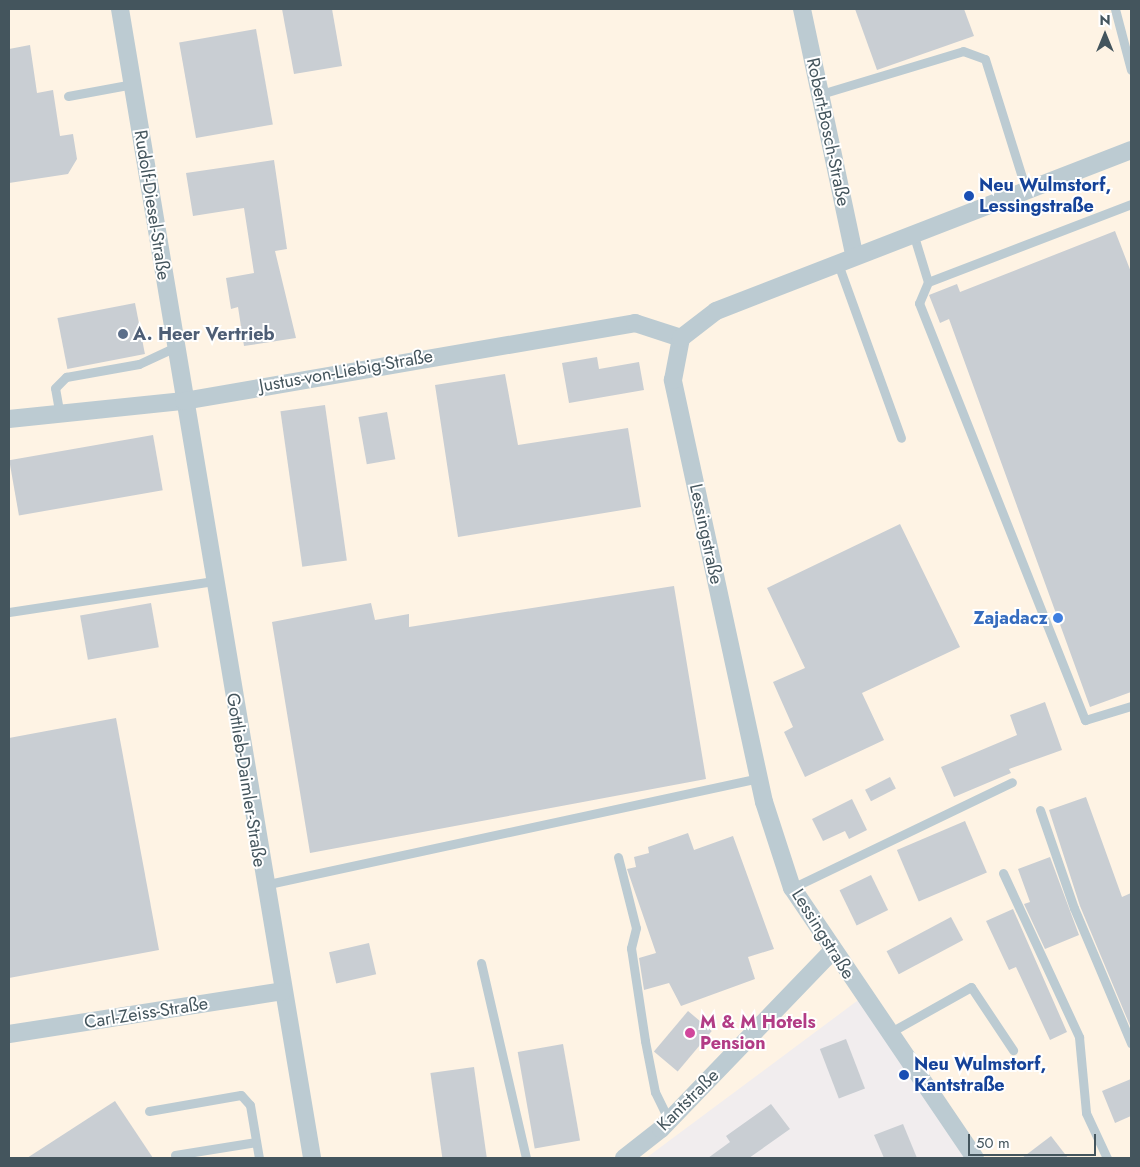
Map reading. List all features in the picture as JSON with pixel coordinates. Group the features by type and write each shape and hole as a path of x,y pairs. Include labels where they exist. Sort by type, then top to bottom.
{"street":[{"name":"Rudolf-Diesel-Straße","path":"120,9 184,401"},
{"name":"Robert-Bosch-Straße","path":"802,9 854,254"},
{"path":"681,338 716,311 854,254 1131,150"},
{"name":"Justus-von-Liebig-Straße","path":"9,420 60,417 184,401 635,323 681,338"},
{"name":"Lessingstraße","path":"681,338 673,380 759,778 792,888 832,951 975,1158"},
{"name":"Gottlieb-Daimler-Straße","path":"184,401 264,885 312,1158"},
{"name":"Kantstraße","path":"624,1158 669,1121 832,951"},
{"name":"Carl-Zeiss-Straße","path":"9,1034 283,992"}],"lane":[{"path":"1115,9 1131,70"},
{"path":"820,94 963,51 985,59 1026,190"},
{"path":"68,96 133,84"},
{"path":"928,282 1131,204"},
{"path":"912,232 928,282 919,303 1085,720 1131,706"},
{"path":"837,261 901,438"},
{"path":"60,417 55,388 66,377 139,364 176,347"},
{"path":"9,612 214,581"},
{"path":"264,885 759,778"},
{"path":"792,888 1012,782"},
{"path":"1040,810 1074,908 1131,1044"},
{"path":"618,857 636,928 632,948 645,1041 655,1092 669,1121"},
{"path":"1004,873 1078,1037 1086,1113 1106,1158"},
{"path":"481,963 526,1158"},
{"path":"888,1033 971,987 1013,1050"},
{"path":"149,1111 241,1095 250,1104 259,1158"},
{"path":"175,1155 256,1142"}],"shaded area":[{"path":"9,9 1131,9 1131,1158 970,1158 861,998 646,1158 9,1158"}],"building":[{"path":"282,9 332,9 342,66 294,74"},
{"path":"855,9 964,9 974,36 877,70"},
{"path":"256,29 273,125 196,138 179,43"},
{"path":"30,45 37,93 53,90 60,136 73,134 77,159 68,174 9,183 9,49"},
{"path":"274,160 287,249 275,251 296,338 244,346 238,307 231,309 226,278 254,273 244,208 193,216 186,173"},
{"path":"1115,231 1131,272 1131,692 1090,707 949,319 940,323 929,295 957,284 960,292"},
{"path":"135,303 145,354 67,369 57,318"},
{"path":"597,357 599,369 639,362 644,390 569,403 562,363"},
{"path":"505,374 518,445 628,428 641,507 458,537 435,385"},
{"path":"325,405 347,560 302,567 280,411"},
{"path":"387,412 395,459 367,464 358,417"},
{"path":"153,435 163,490 19,516 9,460"},
{"path":"900,524 960,647 862,693 884,740 805,777 784,732 793,727 773,682 805,668 767,588"},
{"path":"674,586 706,779 310,853 272,622 371,603 375,620 409,614 409,627"},
{"path":"151,603 159,647 88,660 80,616"},
{"path":"1045,702 1062,750 1009,769 1011,773 954,797 941,767 1017,735 1010,715"},
{"path":"116,718 159,950 9,978 9,738"},
{"path":"890,777 896,789 871,801 865,790"},
{"path":"1086,797 1122,897 1131,893 1131,1028 1080,906 1049,810"},
{"path":"852,799 867,830 849,839 845,831 823,841 812,819"},
{"path":"965,821 987,873 919,901 897,850"},
{"path":"688,833 694,850 733,836 774,949 748,957 755,979 681,1006 669,983 644,990 639,958 656,953 627,869 636,867 634,857 649,853 648,847"},
{"path":"1050,857 1079,935 1045,949 1024,904 1030,902 1018,869"},
{"path":"871,875 888,910 857,925 840,890"},
{"path":"1013,909 1067,1032 1050,1040 1016,967 1009,970 986,921"},
{"path":"951,917 963,940 899,974 887,951"},
{"path":"369,943 376,974 336,983 329,952"},
{"path":"688,1011 712,1031 678,1072 654,1052"},
{"path":"846,1039 865,1088 839,1099 820,1049"},
{"path":"563,1044 580,1141 535,1148 518,1052"},
{"path":"474,1067 487,1158 442,1158 430,1073"},
{"path":"1131,1079 1131,1116 1115,1123 1102,1091"},
{"path":"115,1101 153,1158 27,1158"},
{"path":"771,1104 790,1129 749,1158 708,1158 730,1142 726,1136"},
{"path":"903,1124 917,1158 884,1158 874,1135"},
{"path":"1051,1136 1068,1158 1022,1158"}],"place":[{"name":"Neu Wulmstorf, Lessingstraße","path":"969,196"},
{"name":"A. Heer Vertrieb","path":"123,334"},
{"name":"Zajadacz","path":"1058,618"},
{"name":"M & M Hotels Pension","path":"690,1033"},
{"name":"Neu Wulmstorf, Kantstraße","path":"904,1075"}]}
